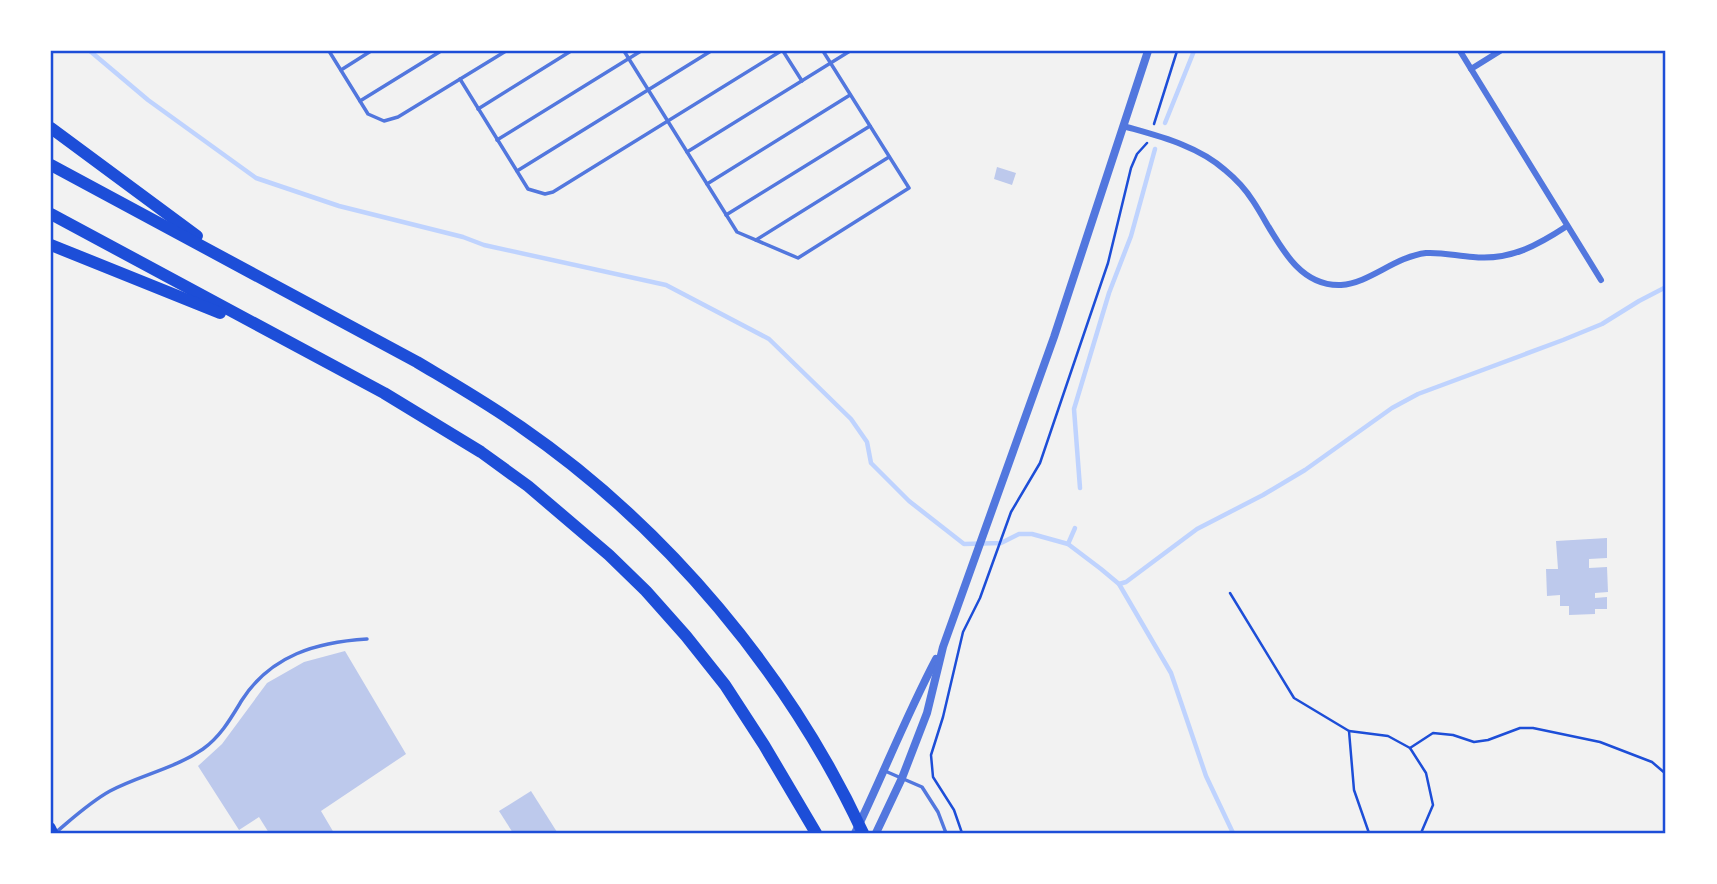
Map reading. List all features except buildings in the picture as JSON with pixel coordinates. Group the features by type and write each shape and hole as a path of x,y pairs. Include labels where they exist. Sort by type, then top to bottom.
{"highway":[{"path":"51,128 231,262"},
{"path":"51,165 417,362 475,397 552,450 598,488 679,564 719,609 782,692 840,785 863,833"},
{"path":"51,214 384,393 481,452 528,486 609,555 678,627 725,685 764,744 816,833"},
{"path":"51,245 272,333"}],"main road":[{"path":"51,827 55,833"}],"street":[{"path":"876,833 902,778 927,712 943,647 1054,337 1148,51"},
{"path":"1460,51 1601,280"},
{"path":"1471,69 1500,51"},
{"path":"1123,126 1186,146 1224,168 1252,199 1283,250 1299,270 1318,281 1330,284 1341,285 1359,281 1401,259 1423,254 1487,258 1514,254 1528,249 1567,226"},
{"path":"855,833 885,771 911,707 943,647"}],"lane":[{"path":"329,51 368,114 384,121 392,120 506,51"},
{"path":"341,70 371,51"},
{"path":"360,101 441,51"},
{"path":"478,108 571,51"},
{"path":"624,51 737,232 798,258 908,188 823,51"},
{"path":"497,140 641,51"},
{"path":"517,171 711,51"},
{"path":"460,79 528,189 536,193 553,192 782,51 802,81"},
{"path":"687,152 850,51"},
{"path":"707,184 850,95"},
{"path":"726,215 870,126"},
{"path":"756,240 889,157"},
{"path":"55,833 97,798 111,790 170,767 203,749 234,716 243,698 270,670 284,660 302,650 324,643 367,639"},
{"path":"885,771 922,787 938,812 946,833"}],"path":[{"path":"962,833 954,810 933,777 930,755 943,717 963,632 979,598 1011,512 1040,463 1108,263 1131,168 1137,154 1147,143 1177,51"},
{"path":"1230,593 1294,698 1349,731 1388,736 1410,748 1426,773 1433,805 1421,833"},
{"path":"1410,748 1433,733 1453,735 1474,742 1488,740 1520,728 1533,728 1600,742 1651,762 1666,774"},
{"path":"1349,731 1354,790 1369,833"}],"waterway":[{"path":"90,51 148,100 256,178 339,206 463,237 484,245 666,285 769,339 851,419 867,442 871,463 909,501 964,544 1001,543 1019,534 1032,534 1068,544 1119,584 1171,673 1206,776 1233,833"},
{"path":"1165,123 1194,51"},
{"path":"1080,488 1074,409 1109,293 1131,236 1155,149"},
{"path":"1119,584 1126,582 1197,529 1305,470 1392,408 1418,394 1602,324 1666,287"},
{"path":"1068,544 1075,528"}]}
